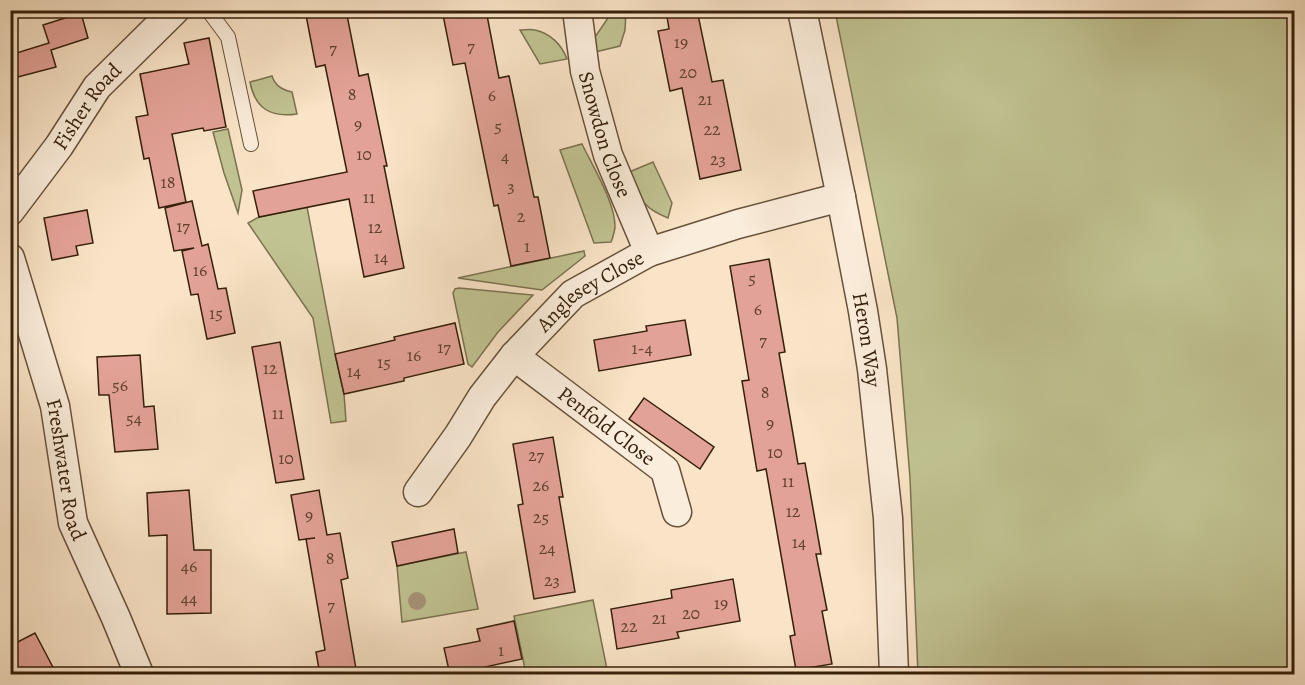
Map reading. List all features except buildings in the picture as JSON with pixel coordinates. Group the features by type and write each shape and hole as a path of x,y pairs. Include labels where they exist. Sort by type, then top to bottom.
{"street":[{"name":"Fisher Road","path":"10,211 59,146 97,87 175,10"},
{"name":"Snowdon Close","path":"577,10 585,71 608,155 649,252"},
{"name":"Heron Way","path":"802,10 841,197 872,369 888,518 894,675"},
{"name":"Anglesey Close","path":"418,492 458,436 482,397 514,356 573,294 649,252 738,224 841,197"},
{"name":"Freshwater Road","path":"10,258 55,406 73,523 139,675"},
{"name":"Penfold Close","path":"514,356 665,470 677,512"}],"lane":[{"path":"208,10 228,37 251,144"}],"green space":[{"path":"615,11 626,11 625,30 620,46 595,52 595,37"},
{"path":"835,11 1294,11 1294,674 918,674 910,478 897,318"},
{"path":"520,30 533,30 546,34 559,44 567,59 540,64"},
{"path":"272,76 279,87 292,92 297,114 272,112 260,105 256,99 250,82"},
{"path":"228,129 242,190 238,213 213,132"},
{"path":"582,144 612,208 615,228 611,242 594,243 560,150"},
{"path":"653,162 672,203 668,218 652,210 642,201 627,173"},
{"path":"307,207 344,394 346,421 331,423 313,318 248,223 259,217"},
{"path":"584,251 585,256 542,290 458,278"},
{"path":"459,288 533,295 498,332 472,367 468,364 453,293"},
{"path":"466,552 478,609 402,622 397,566"},
{"path":"593,600 608,674 526,674 514,616"}]}
